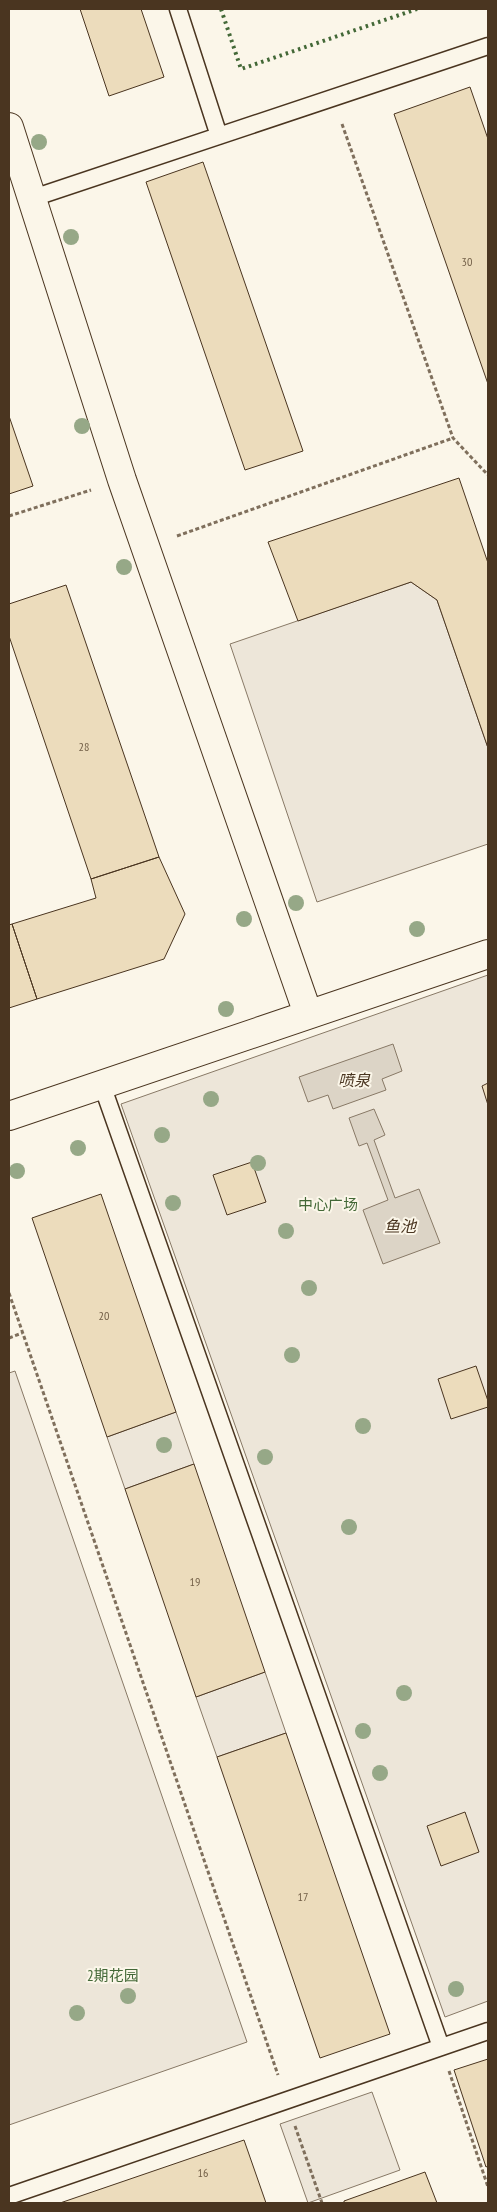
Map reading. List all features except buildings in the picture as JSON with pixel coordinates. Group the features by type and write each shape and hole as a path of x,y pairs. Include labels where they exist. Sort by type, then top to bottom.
{"street":[{"path":"9,127 122,480 308,1014"},
{"path":"9,1116 488,954"}],"lane":[{"path":"178,9 219,136"},
{"path":"33,198 488,46"},
{"path":"102,1085 441,2047"},
{"path":"9,2196 488,2031"}],"path":[{"path":"333,98 453,438 488,475"},
{"path":"145,546 453,438"},
{"path":"9,516 122,480"},
{"path":"9,1293 322,2203"},
{"path":"9,1338 22,1333"},
{"path":"441,2047 488,2187"}],"green space":[{"path":"411,582 437,600 488,748 488,844 317,902 230,644"},
{"name":"中心广场","path":"488,975 488,2001 445,2017 121,1104"},
{"name":"2期花园","path":"15,1371 247,2042 9,2125 9,1373"},
{"path":"176,1412 194,1464 125,1489 107,1437"},
{"path":"265,1672 286,1733 217,1757 196,1697"},
{"path":"372,2092 400,2170 308,2203 280,2124"}],"water":[{"name":"喷泉","path":"393,1044 402,1071 382,1079 386,1090 333,1109 328,1095 308,1102 299,1077"},
{"name":"鱼池","path":"374,1109 385,1135 374,1140 395,1198 419,1189 440,1243 383,1264 363,1210 388,1200 367,1143 359,1146 349,1118"}],"hedge":[{"path":"221,9 241,69 417,9"}]}
